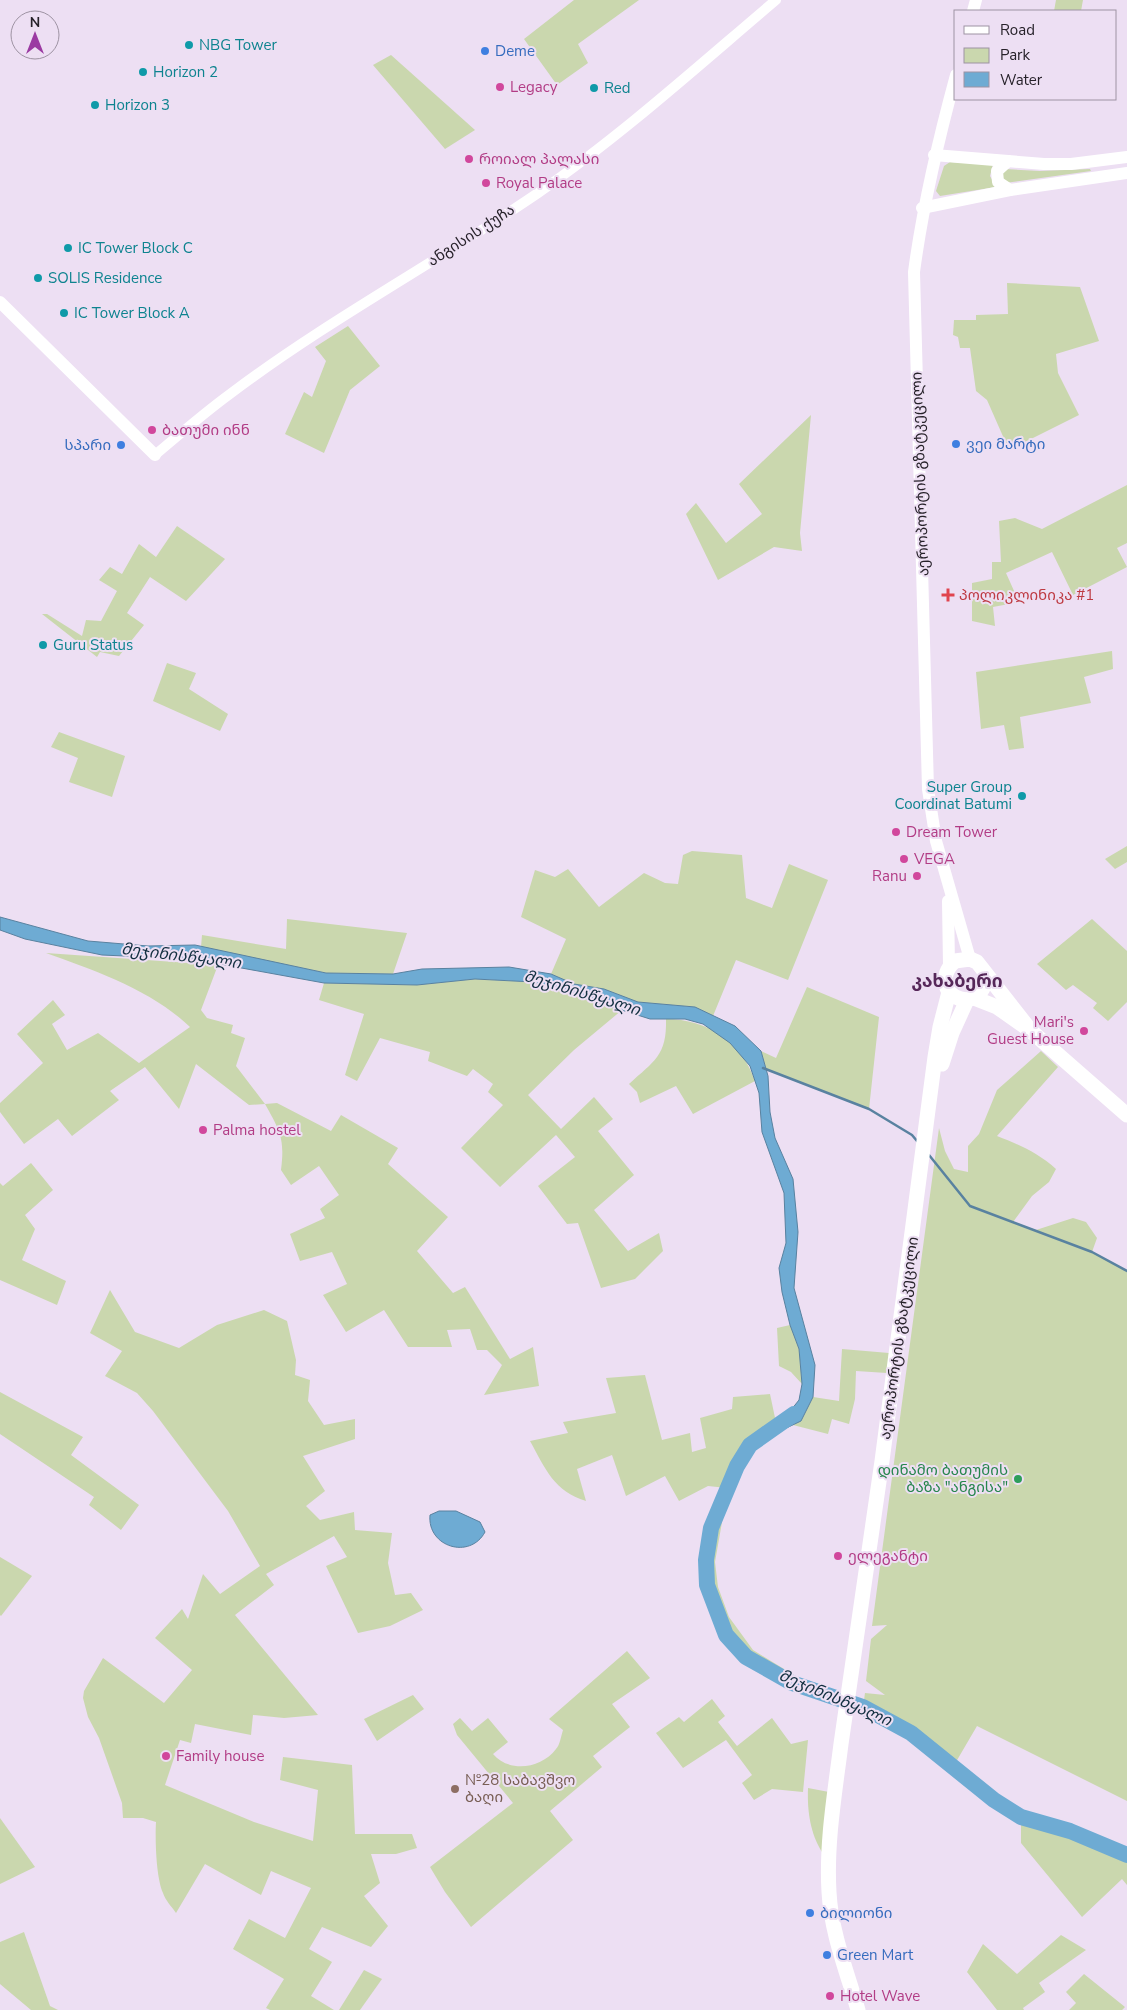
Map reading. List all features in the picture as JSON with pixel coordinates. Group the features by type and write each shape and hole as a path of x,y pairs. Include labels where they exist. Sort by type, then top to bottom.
{"highway":[{"path":"1031,1031 986,976 977,962 970,959 955,961 949,966 944,979 949,992 954,996 997,1006 1031,1031 1127,1115"},
{"path":"970,999 982,992 986,984 986,976"},
{"name":"აეროპორტის გზატკეცილი","path":"866,2010 841,1922 836,1891 840,1817 849,1717 881,1470 925,1170 940,1026 949,992"},
{"name":"აეროპორტის გზატკეცილი","path":"928,1138 943,1060 970,999"},
{"name":"აეროპორტის გზატკეცილი","path":"849,1717 835,1787 829,1892 834,1924 858,2010"}],"main road":[{"name":"აეროპორტის გზატკეცილი","path":"954,82 922,208 914,272 928,779 936,841 970,959"},
{"path":"934,155 1070,164 1127,157"},
{"path":"1008,161 997,171 997,177 998,182 1010,190"},
{"path":"922,208 1010,190 1127,173"},
{"path":"0,302 155,455"},
{"name":"აეროპორტის გზატკეცილი","path":"946,876 949,914 949,966"}],"street":[{"name":"ანგისის ქუჩა","path":"155,455 230,393 353,311 537,194 581,162 623,131 776,0"}],"green space":[{"path":"574,0 639,0 578,44 588,63 557,85 524,39"},
{"path":"1056,0 1083,0 1081,10 1054,10"},
{"path":"391,55 475,130 445,149 373,65"},
{"path":"950,162 993,164 990,176 996,187 940,196 936,191 944,166"},
{"path":"1005,169 1040,171 1090,169 1091,171 1005,183 1001,172"},
{"path":"1007,283 1080,287 1099,341 1056,354 1058,373 1079,415 1009,450 987,400 976,391 970,348 960,348 958,337 953,335 954,320 976,320 976,315 1008,314"},
{"path":"348,326 380,366 350,390 324,453 285,434 304,392 312,397 326,361 315,347"},
{"path":"811,415 800,533 802,551 774,547 718,580 686,514 696,503 726,543 762,514 739,484"},
{"path":"1127,485 1127,543 1117,548 1127,567 1073,595 1052,552 1006,573 1019,602 993,607 995,626 972,621 972,583 992,579 992,562 1001,562 999,521 1015,518 1042,529"},
{"path":"177,526 225,559 186,601 150,577 127,613 144,625 119,656 100,652 97,657 42,614 47,614 82,636 86,620 101,621 117,591 99,580 110,567 122,574 139,544 156,557"},
{"path":"1112,651 1113,669 1084,677 1091,703 1020,717 1024,748 1009,750 1004,725 981,729 976,672"},
{"path":"167,663 196,673 189,689 228,714 220,731 153,701"},
{"path":"59,732 125,756 112,797 69,782 78,758 51,747"},
{"path":"1127,846 1127,862 1115,869 1105,859"},
{"path":"692,851 742,855 746,898 772,908 789,864 828,880 788,980 736,960 713,1016 694,1007 638,1002 604,989 574,984 551,974 566,939 521,917 535,870 555,877 568,869 599,907 644,873 665,883 678,884 683,855"},
{"path":"287,919 407,933 393,974 326,973 201,947 202,935 286,949"},
{"path":"1092,919 1127,951 1127,1002 1108,1021 1093,1008 1097,1003 1073,985 1066,990 1037,964"},
{"path":"46,953 218,965 201,1010 207,1018 233,1025 231,1033 245,1038 236,1066 265,1104 249,1105 196,1064 179,1109 145,1067 110,1091 119,1100 72,1136 58,1119 24,1144 0,1112 0,1103 43,1063 17,1034 53,1000 65,1015 52,1024 67,1050 98,1033 139,1063 190,1027 175,1014 141,992 103,974"},
{"path":"475,979 533,982 622,1010 574,1050 528,1095 561,1129 594,1097 613,1119 598,1131 634,1175 594,1210 628,1251 659,1233 663,1251 635,1279 601,1288 578,1223 567,1224 538,1186 575,1157 556,1135 500,1187 461,1148 503,1105 488,1092 493,1084 473,1069 467,1076 428,1061 430,1052 380,1038 357,1081 345,1075 364,1014 319,1000 324,983 417,985"},
{"path":"807,987 879,1017 869,1109 766,1069 761,1051 776,1058"},
{"path":"666,1019 695,1023 721,1035 741,1055 755,1081 693,1114 676,1086 640,1103 637,1092 629,1084 652,1063 661,1050 666,1031"},
{"name":"დინამო ბათუმის ბაზა \"ანგისა\"","path":"1041,1051 1058,1067 997,1136 1028,1150 1056,1169 1049,1182 1032,1196 1013,1222 1036,1230 1073,1218 1086,1222 1097,1238 1092,1252 1127,1271 1127,1801 977,1726 953,1767 911,1733 863,1707 865,1693 885,1695 866,1681 871,1639 887,1625 872,1626 939,1128 945,1151 954,1169 968,1172 968,1146 979,1134 997,1090"},
{"path":"277,1103 331,1131 341,1115 398,1148 388,1164 448,1217 417,1251 453,1293 465,1287 510,1359 533,1347 539,1386 484,1395 502,1365 487,1350 477,1350 470,1329 447,1330 452,1347 408,1347 384,1310 346,1332 323,1295 347,1284 332,1252 300,1261 290,1234 325,1218 320,1209 339,1195 319,1166 291,1185 281,1170 282,1142 265,1104"},
{"path":"31,1163 53,1190 25,1215 35,1229 22,1260 66,1281 57,1305 0,1280 0,1183 3,1186"},
{"path":"110,1290 135,1332 179,1348 217,1325 264,1310 287,1321 296,1360 295,1375 310,1380 308,1401 324,1425 355,1419 355,1439 303,1456 325,1491 306,1506 320,1520 354,1512 355,1530 392,1533 388,1563 395,1595 411,1593 423,1610 390,1626 358,1633 326,1566 347,1557 334,1536 266,1574 274,1585 235,1615 318,1715 284,1718 253,1715 251,1735 195,1724 191,1743 180,1740 165,1785 254,1822 313,1841 318,1790 280,1780 283,1757 352,1765 355,1834 412,1834 417,1848 396,1854 371,1854 380,1883 364,1896 388,1926 371,1947 322,1927 309,1949 332,1962 311,1996 334,2010 270,2010 266,2008 284,1979 233,1949 249,1919 285,1938 311,1888 271,1871 261,1895 205,1864 176,1913 165,1898 159,1878 156,1858 156,1822 143,1818 123,1818 122,1803 99,1738 88,1717 83,1698 84,1691 103,1658 164,1703 192,1670 155,1638 182,1609 188,1619 203,1574 220,1594 260,1566 228,1511 153,1411 137,1393 105,1376 122,1351 90,1333"},
{"path":"790,1325 799,1349 802,1384 791,1372 779,1366 777,1328"},
{"path":"842,1349 889,1353 887,1373 856,1371 855,1399 849,1424 832,1419 828,1434 793,1425 801,1421 813,1397 839,1401"},
{"path":"645,1375 662,1440 690,1433 692,1452 706,1448 700,1418 732,1409 733,1397 770,1394 778,1432 750,1445 737,1466 728,1488 715,1562 718,1587 729,1617 753,1650 802,1680 813,1690 779,1676 747,1657 724,1632 711,1598 706,1561 711,1527 727,1488 708,1486 679,1501 665,1476 626,1496 612,1455 577,1469 586,1501 575,1497 558,1485 546,1470 530,1441 568,1433 563,1422 616,1413 606,1378"},
{"path":"0,1392 83,1437 71,1455 139,1505 121,1530 89,1505 94,1497 0,1434"},
{"path":"0,1557 32,1576 1,1616 0,1615"},
{"path":"627,1651 650,1678 612,1704 630,1727 593,1756 602,1767 550,1811 573,1840 471,1927 445,1892 430,1867 513,1803 457,1735 453,1724 460,1718 472,1731 488,1718 508,1742 493,1754 500,1760 516,1766 525,1766 542,1761 550,1756 557,1747 563,1730 549,1719"},
{"path":"413,1695 424,1709 377,1741 364,1719"},
{"path":"712,1699 725,1716 718,1722 737,1746 772,1718 791,1744 808,1740 803,1792 772,1789 754,1800 742,1783 752,1775 726,1740 683,1768 656,1733 679,1717 684,1722"},
{"path":"808,1788 829,1792 826,1858 813,1834 808,1807"},
{"path":"1021,1817 1070,1831 1127,1855 1127,1885 1122,1879 1082,1917 1021,1843"},
{"path":"0,1818 35,1867 0,1884"},
{"path":"24,1932 50,2006 58,2010 31,2010 0,1984 0,1942"},
{"path":"1061,1935 1086,1950 1039,1983 1045,1992 1023,2008 1024,2010 997,2010 967,1972 983,1944 1017,1974"},
{"path":"364,1970 382,1979 360,2010 339,2010"},
{"path":"1084,1974 1125,2007 1122,2010 1069,2010 1076,2003 1066,1992"}],"water":[{"path":"0,917 88,941 148,946 195,945 326,973 393,974 422,969 509,967 551,974 574,984 604,989 638,1002 695,1007 735,1026 761,1051 768,1076 770,1112 775,1138 793,1179 798,1232 794,1288 815,1365 813,1397 801,1421 778,1432 776,1422 787,1415 799,1400 802,1384 799,1349 790,1325 782,1292 779,1268 786,1243 784,1193 762,1132 759,1093 750,1066 730,1043 703,1024 685,1019 650,1019 533,982 475,979 417,985 324,983 192,959 102,955 25,939 0,930"},
{"path":"439,1511 456,1511 480,1522 485,1532 478,1541 470,1546 451,1546 442,1542 435,1535 431,1526 430,1515"}],"waterway":[{"path":"763,1068 869,1109 912,1135 917,1141"},
{"path":"929,1155 970,1206 1092,1252 1127,1271"},
{"name":"მეჯინისწყალი","path":"794,1414 750,1445 737,1466 711,1528 706,1560 707,1585 726,1635 746,1657 792,1683 863,1707 911,1733 994,1800 1021,1817 1070,1831 1127,1855"}],"place":[{"name":"NBG Tower","path":"189,45"},
{"name":"Deme","path":"485,51"},
{"name":"Horizon 2","path":"143,72"},
{"name":"Legacy","path":"500,87"},
{"name":"Red","path":"594,88"},
{"name":"Horizon 3","path":"95,105"},
{"name":"როიალ პალასი","path":"469,159"},
{"name":"Royal Palace","path":"486,183"},
{"name":"IC Tower Block C","path":"68,248"},
{"name":"SOLIS Residence","path":"38,278"},
{"name":"IC Tower Block A","path":"64,313"},
{"name":"ბათუმი ინნ","path":"152,430"},
{"name":"ვეი მარტი","path":"956,444"},
{"name":"სპარი","path":"121,445"},
{"name":"პოლიკლინიკა #1","path":"948,595"},
{"name":"Guru Status","path":"43,645"},
{"name":"Super Group Coordinat Batumi","path":"1022,796"},
{"name":"Dream Tower","path":"896,832"},
{"name":"VEGA","path":"904,859"},
{"name":"Ranu","path":"917,876"},
{"name":"Mari's Guest House","path":"1084,1031"},
{"name":"Palma hostel","path":"203,1130"},
{"name":"დინამო ბათუმის ბაზა \"ანგისა\"","path":"1018,1479"},
{"name":"ელეგანტი","path":"838,1556"},
{"name":"Family house","path":"166,1756"},
{"name":"№28 საბავშვო ბაღი","path":"455,1789"},
{"name":"ბილიონი","path":"810,1913"},
{"name":"Green Mart","path":"827,1955"},
{"name":"Hotel Wave","path":"830,1996"}],"district":[{"name":"კახაბერი","path":"957,981"}]}
